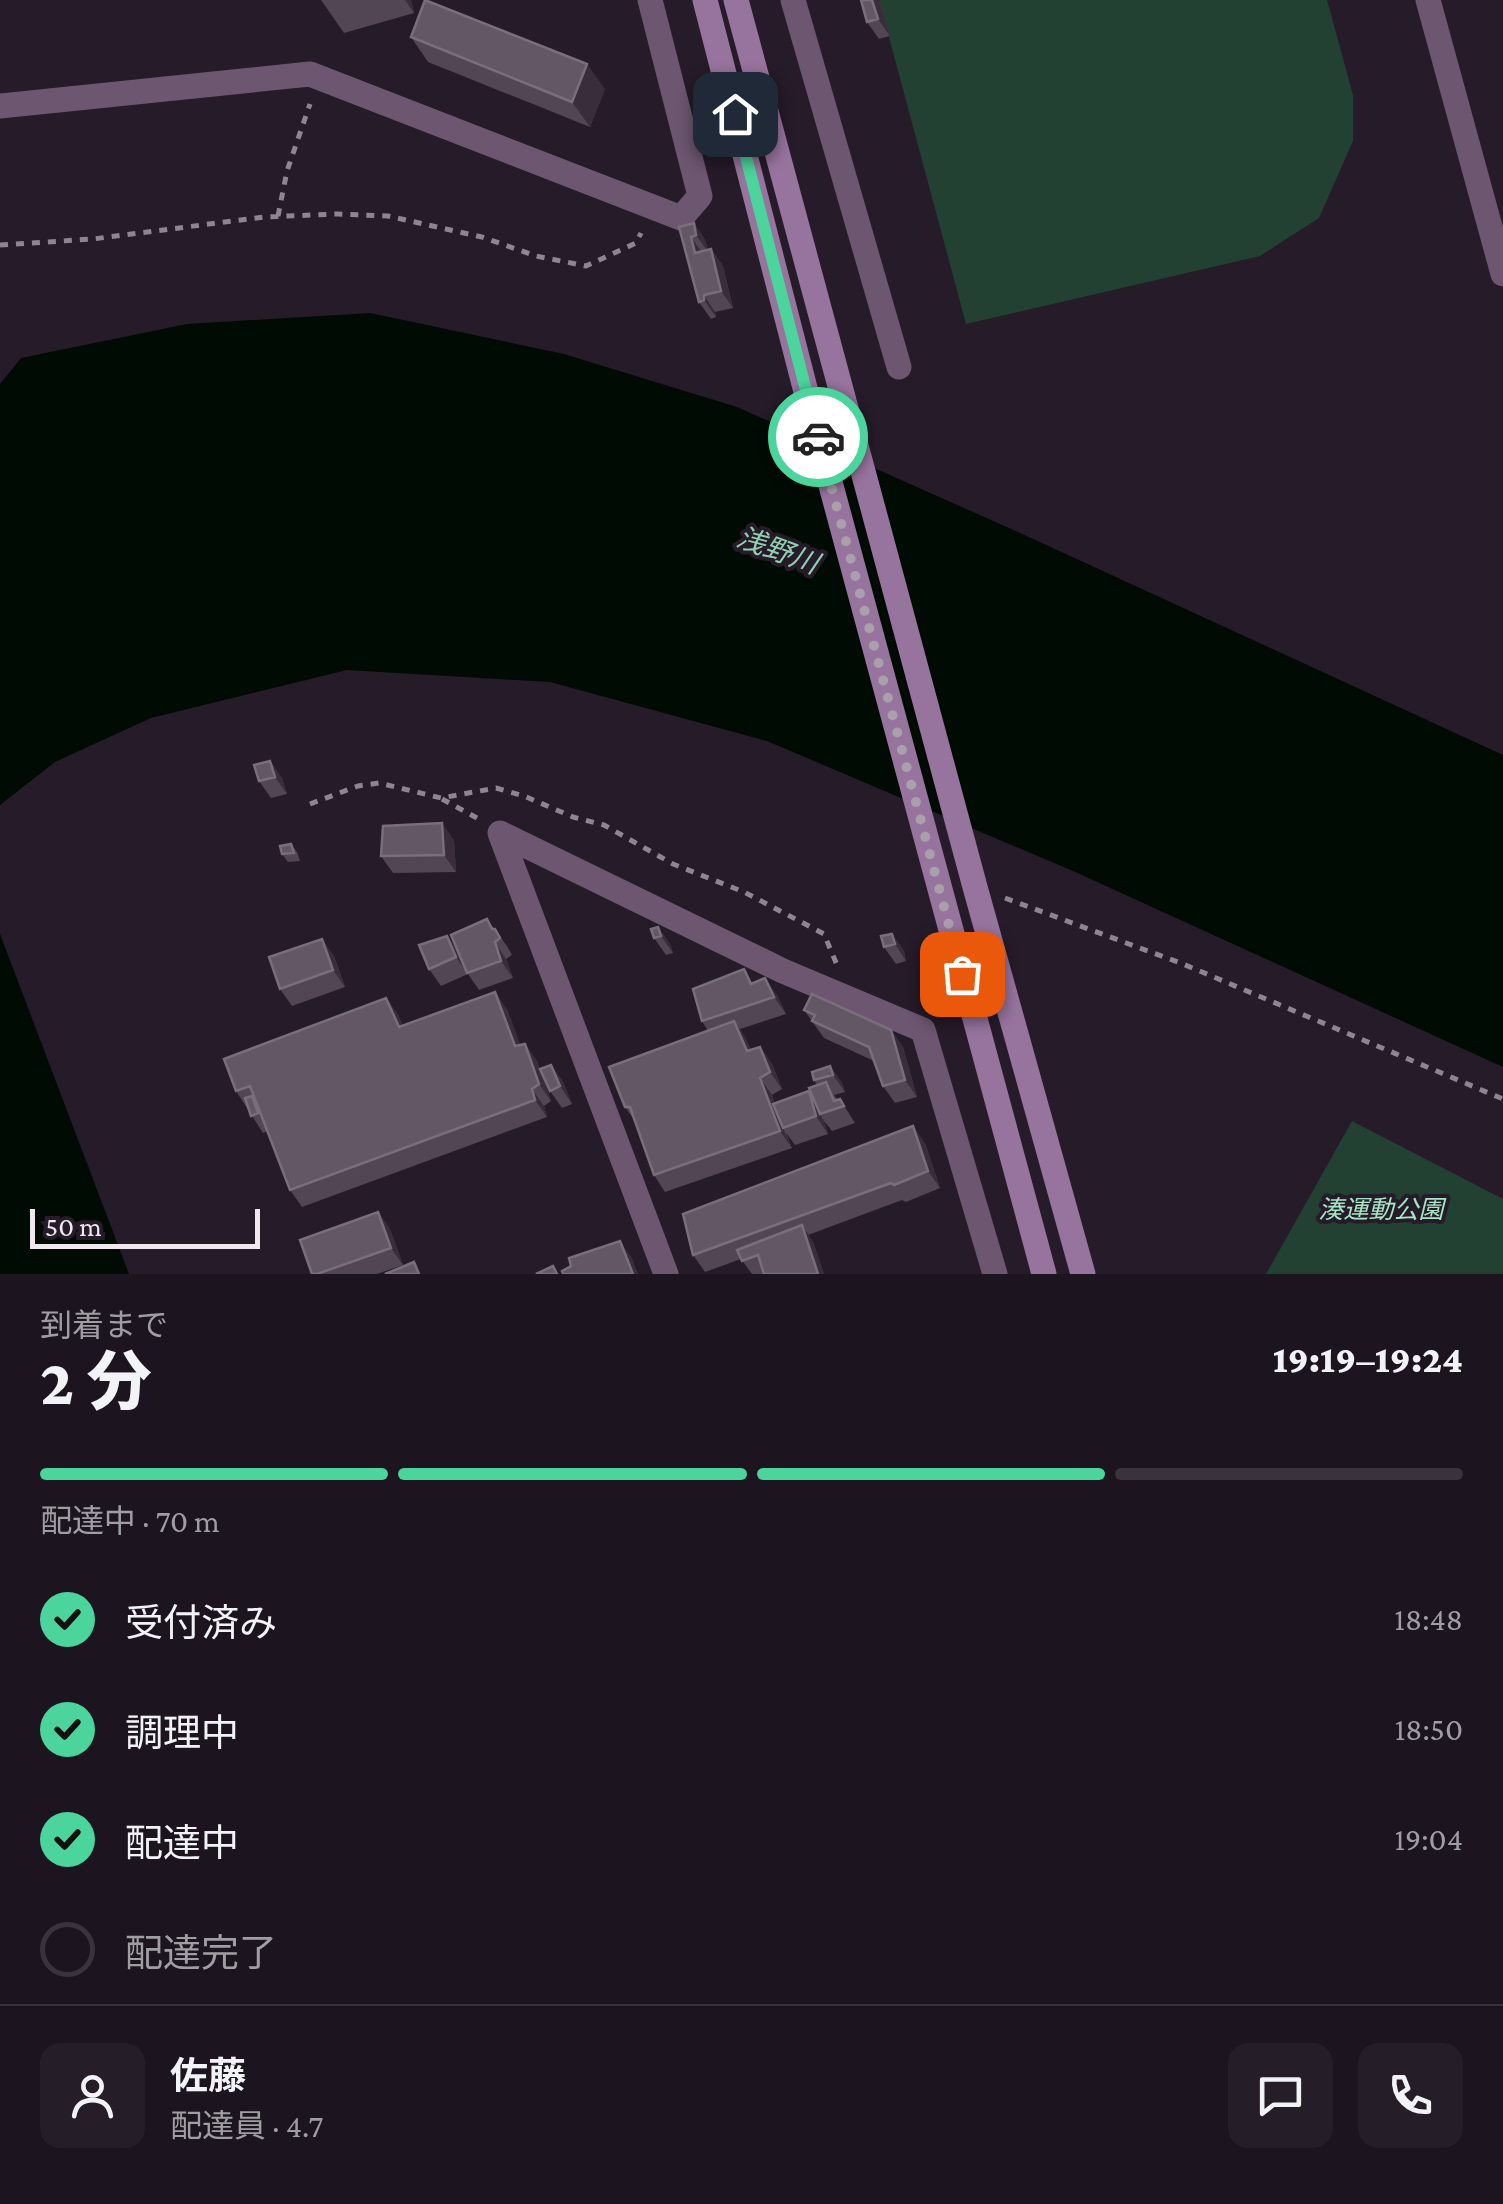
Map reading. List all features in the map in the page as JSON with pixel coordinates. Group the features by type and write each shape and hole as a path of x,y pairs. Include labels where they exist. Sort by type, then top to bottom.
{"street":[{"path":"0,106 310,74 680,218 700,196 650,0"},
{"path":"706,0 813,419 1044,1274"},
{"path":"736,0 975,887 1084,1274"},
{"path":"793,0 899,367"},
{"path":"1428,0 1503,274"},
{"path":"500,833 666,1274"},
{"path":"500,833 782,972 923,1030 996,1274"}],"path":[{"path":"278,216 287,171 320,78"},
{"path":"0,245 93,239 278,216 337,214 388,216 586,266 636,243 652,207"},
{"path":"441,798 500,833"},
{"path":"975,887 1183,964 1503,1099"}],"green space":[{"path":"879,0 1327,0 1353,95 1353,141 1319,218 1260,256 966,324"},
{"name":"湊運動公園","path":"1352,1121 1503,1199 1503,1274 1266,1274"}],"water":[{"name":"浅野川","path":"370,313 564,354 737,407 1503,755 1503,1067 1073,871 767,741 550,682 347,670 151,718 55,762 0,805 0,384 21,358 187,324"},
{"path":"0,934 129,1274 0,1274"}],"building":[{"path":"425,0 587,64 572,102 411,37"},
{"path":"861,0 872,0 878,19 867,22"},
{"path":"694,223 696,235 691,237 695,253 711,249 721,291 704,295 699,302 679,227"},
{"path":"270,761 275,777 259,781 254,765"},
{"path":"442,823 444,855 381,856 383,826"},
{"path":"291,844 294,853 282,854 280,846"},
{"path":"487,919 500,938 495,942 501,961 467,973 451,935"},
{"path":"658,927 661,936 654,938 651,929"},
{"path":"892,934 895,944 884,947 881,936"},
{"path":"447,936 456,957 429,969 419,945"},
{"path":"322,939 333,970 280,989 269,957"},
{"path":"744,969 751,984 765,978 774,997 702,1021 693,989"},
{"path":"495,992 515,1046 525,1044 539,1084 532,1089 535,1100 290,1190 250,1086 236,1091 224,1059 386,998 399,1027"},
{"path":"812,994 891,1030 905,1080 883,1086 869,1047 812,1021 815,1015 804,1010"},
{"path":"734,1021 747,1051 760,1047 770,1072 760,1078 780,1131 654,1175 630,1107 625,1107 609,1067"},
{"path":"551,1065 560,1086 550,1091 540,1069"},
{"path":"830,1066 833,1075 814,1080 812,1072"},
{"path":"826,1082 834,1101 840,1099 844,1106 820,1114 809,1088"},
{"path":"809,1091 816,1116 783,1128 773,1104"},
{"path":"252,1096 258,1113 251,1116 245,1098"},
{"path":"913,1126 928,1171 693,1255 683,1214"},
{"path":"378,1212 391,1248 312,1274 300,1240"},
{"path":"802,1225 818,1274 764,1274 758,1255 742,1261 737,1250"},
{"path":"620,1241 633,1274 563,1274 571,1266 569,1258"},
{"path":"414,1262 419,1274 385,1274"},
{"path":"553,1266 557,1274 536,1274"}],"way so far":[{"path":"818,437 962,974"}],"route":[{"path":"735,114 818,437"}]}
